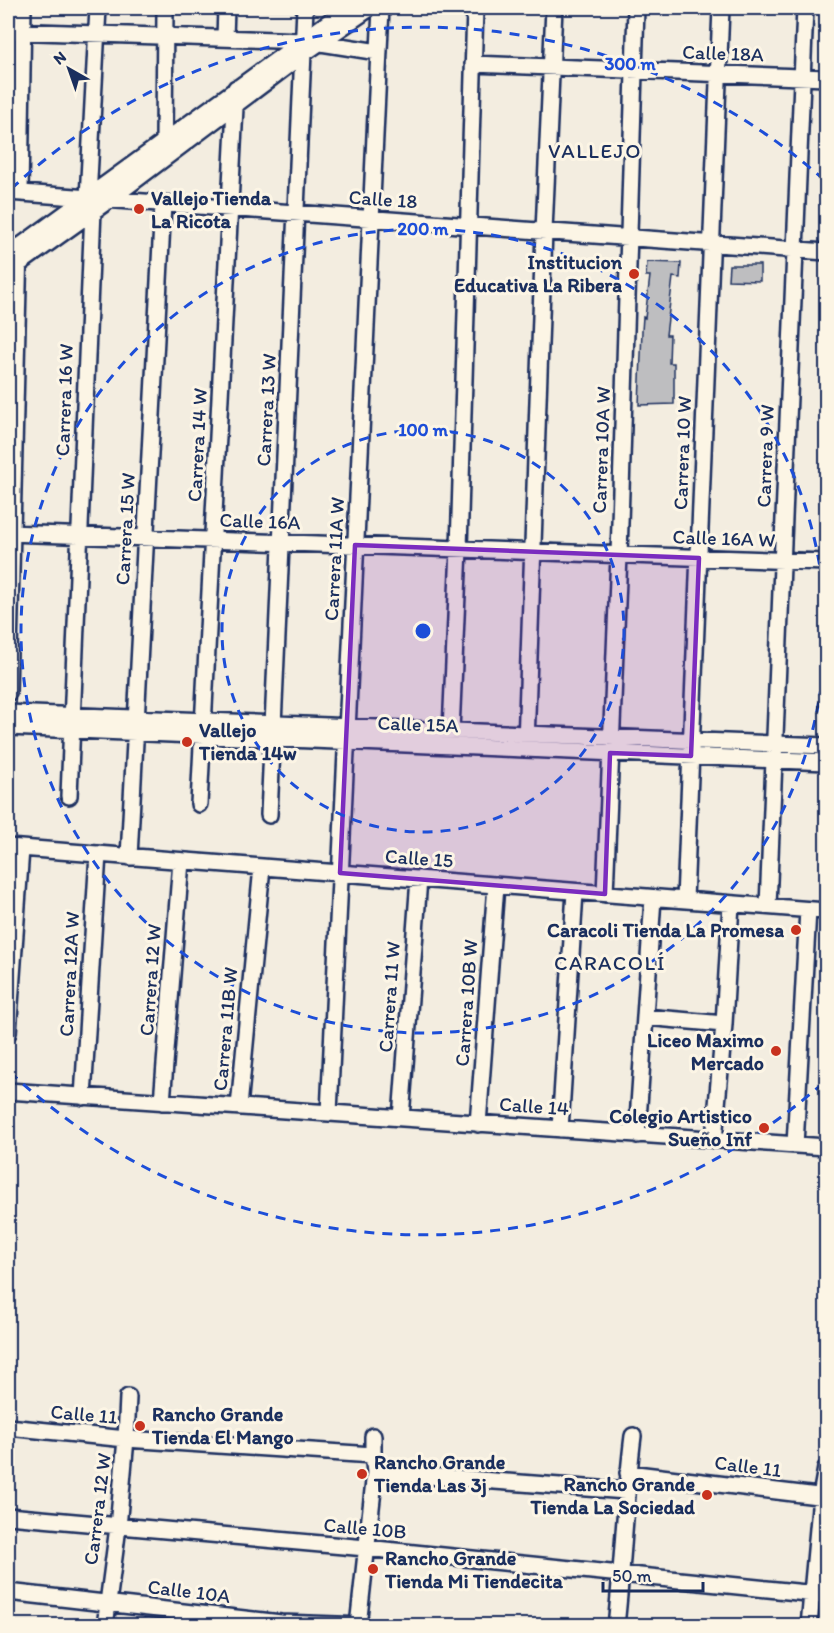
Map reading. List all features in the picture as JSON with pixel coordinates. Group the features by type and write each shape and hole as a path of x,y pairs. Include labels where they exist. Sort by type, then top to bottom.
{"street":[{"path":"23,8 15,31 14,193 90,204 109,200 236,88 304,48 321,43 370,8"},
{"name":"Carrera 16 W","path":"69,796 98,8"},
{"path":"165,8 166,148"},
{"path":"225,38 226,8"},
{"name":"Carrera 13 W","path":"269,815 305,8"},
{"path":"8,693 13,259 166,148 235,106 348,8"},
{"name":"Carrera 11A W","path":"329,1113 381,8"},
{"path":"451,731 459,549 475,8"},
{"path":"527,742 532,552 554,8"},
{"name":"Carrera 10A W","path":"605,894 619,555 636,8"},
{"name":"Carrera 10 W","path":"685,900 721,8"},
{"name":"Carrera 9 W","path":"768,906 805,8"},
{"path":"15,31 225,38 304,48"},
{"path":"321,43 378,52"},
{"name":"Calle 18A","path":"473,64 826,78"},
{"name":"Carrera 14 W","path":"199,804 236,88"},
{"name":"Calle 18","path":"109,200 826,252"},
{"name":"Carrera 15 W","path":"129,857 163,204"},
{"name":"Calle 16A","path":"10,533 619,555"},
{"name":"Calle 16A W","path":"619,555 826,562"},
{"name":"Calle 15A","path":"8,713 72,723"},
{"name":"Calle 15A","path":"8,727 72,723 610,745 692,741 826,746"},
{"name":"Calle 15A","path":"434,738 451,731 527,742"},
{"name":"Calle 15A","path":"610,745 691,756 826,762"},
{"path":"8,1033 14,848"},
{"name":"Calle 15","path":"14,848 826,911"},
{"name":"Carrera 12A W","path":"83,1097 98,854"},
{"name":"Carrera 12 W","path":"162,1102 181,861"},
{"name":"Carrera 11B W","path":"8,1091 239,1107 262,867"},
{"name":"Carrera 11 W","path":"401,1118 419,879"},
{"name":"Carrera 10B W","path":"478,1124 496,885"},
{"path":"560,1129 575,891"},
{"path":"637,1135 653,897"},
{"path":"714,1140 724,1024 730,904"},
{"path":"795,1145 807,910"},
{"path":"645,1017 724,1024"},
{"name":"Calle 14","path":"239,1107 826,1148"},
{"name":"Carrera 12 W","path":"105,1626 118,1527 128,1397"},
{"name":"Calle 11","path":"8,1427 126,1439 373,1455"},
{"path":"358,1625 375,1472 373,1436"},
{"path":"616,1626 622,1575 626,1491 633,1436"},
{"path":"810,1626 820,1595 826,1468"},
{"path":"375,1472 626,1491"},
{"name":"Calle 11","path":"628,1473 824,1496"},
{"name":"Calle 10B","path":"8,1516 366,1548 820,1595"},
{"name":"Calle 10A","path":"8,1592 281,1623 366,1626"}],"highlighted area":[{"path":"355,545 699,558 691,756 610,753 605,894 340,873"}],"building":[{"path":"647,262 681,263 680,278 673,277 666,335 670,335 669,363 674,363 674,404 639,405 643,317 645,318 650,276 646,276"},
{"path":"729,265 760,265 760,281 728,280"}],"place":[{"name":"Vallejo Tienda La Ricota","path":"139,209"},
{"name":"Institucion Educativa La Ribera","path":"634,274"},
{"name":"Vallejo Tienda 14w","path":"187,742"},
{"name":"Caracoli Tienda La Promesa","path":"796,930"},
{"name":"Liceo Maximo Mercado","path":"776,1051"},
{"name":"Colegio Artistico Sueño Inf","path":"764,1128"},
{"name":"Rancho Grande Tienda El Mango","path":"140,1426"},
{"name":"Rancho Grande Tienda Las 3j","path":"362,1474"},
{"name":"Rancho Grande Tienda La Sociedad","path":"707,1495"},
{"name":"Rancho Grande Tienda Mi Tiendecita","path":"373,1569"}],"district":[{"name":"VALLEJO","path":"595,151"},
{"name":"CARACOLÍ","path":"610,963"}]}
